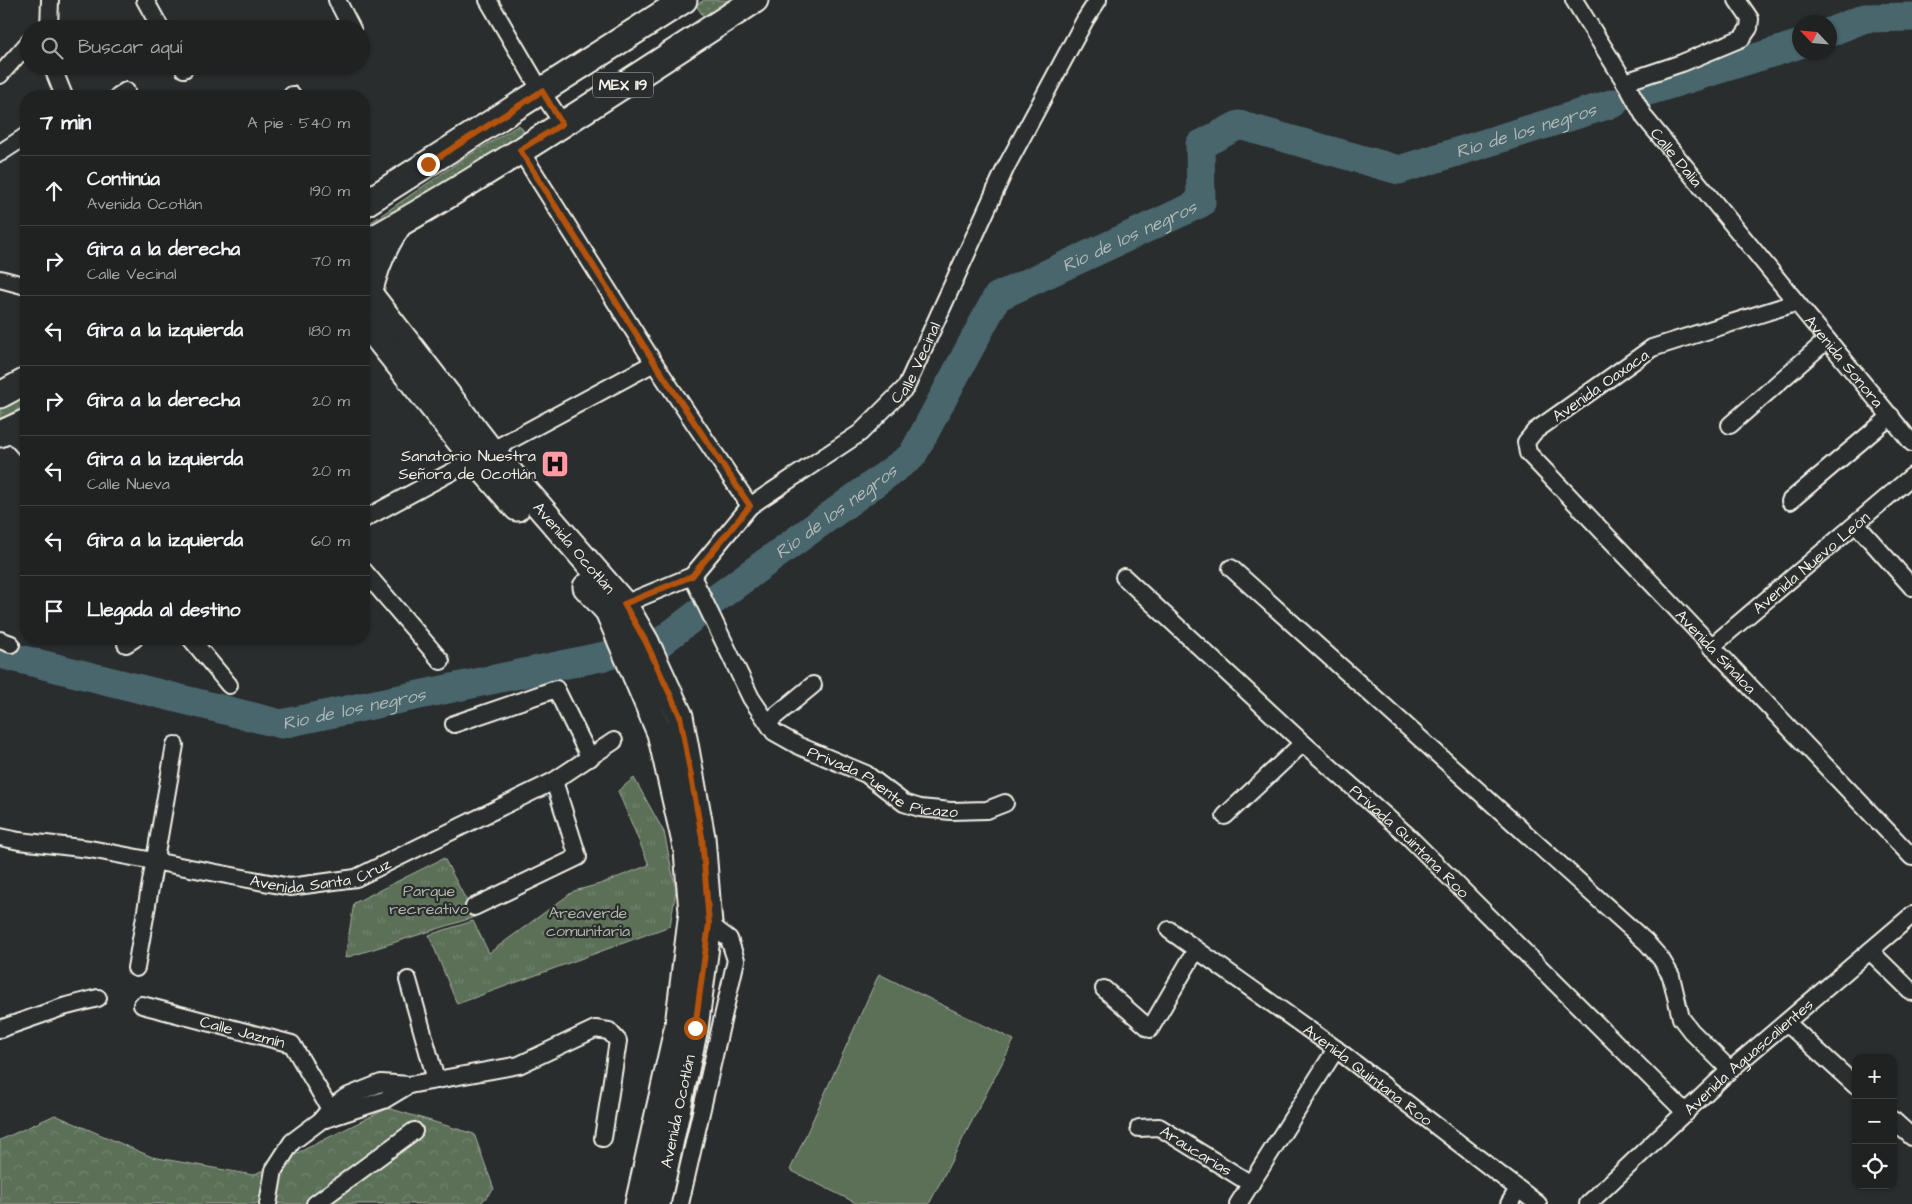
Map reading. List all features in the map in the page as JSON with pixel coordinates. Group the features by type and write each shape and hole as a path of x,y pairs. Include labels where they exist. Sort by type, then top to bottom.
{"main road":[{"name":"MEX 119","path":"370,200 684,0"},
{"name":"MEX 119","path":"370,240 562,124 756,0"},
{"path":"662,14 684,46"},
{"path":"370,281 382,253 400,223"},
{"name":"Avenida Ocotlán","path":"370,296 482,455"},
{"name":"Avenida Ocotlán","path":"370,328 616,608 646,671 687,851 692,912 678,1025 638,1204"},
{"path":"0,395 20,384"},
{"name":"Avenida Ocotlán","path":"646,671 680,716 702,837 709,924 695,1028 657,1204"}],"street":[{"path":"47,20 50,0"},
{"path":"145,0 156,20"},
{"path":"337,0 347,20"},
{"path":"488,0 562,124"},
{"name":"Calle Vecinal","path":"616,608 692,576 750,506 860,434 906,386 1006,167 1085,20 1098,0"},
{"name":"Calle Dalia","path":"1574,0 1645,118 1795,303"},
{"path":"1625,82 1682,63 1742,38 1749,28 1750,19 1737,0"},
{"path":"0,75 20,52"},
{"path":"56,75 62,90"},
{"path":"0,153 20,140"},
{"path":"520,150 654,362 750,506"},
{"path":"0,279 20,284"},
{"name":"Avenida Sonora","path":"1795,303 1912,443"},
{"name":"Avenida Oaxaca","path":"1526,442 1535,431 1652,348 1795,303"},
{"path":"1730,425 1827,340"},
{"path":"370,516 654,362"},
{"path":"1790,501 1891,416"},
{"path":"12,428 20,440"},
{"name":"Avenida Sinaloa","path":"1526,442 1528,453 1912,857"},
{"name":"Avenida Nuevo León","path":"1711,647 1912,476"},
{"path":"1856,524 1912,587"},
{"path":"1231,568 1646,942 1661,959 1671,976 1681,1018 1691,1031 1730,1070"},
{"name":"Privada Puente Picazo","path":"692,576 752,698 774,732 799,746 866,774 904,803 920,808 952,811 987,810 1005,803"},
{"name":"Privada Quintana Roo","path":"1124,577 1303,743 1407,835 1686,1112"},
{"path":"370,578 441,661"},
{"path":"196,645 229,685"},
{"path":"768,722 813,685"},
{"path":"454,724 556,689 590,758"},
{"name":"Avenida Santa Cruz","path":"0,837 90,849 290,887 356,878 554,781 614,741"},
{"path":"1225,816 1303,743"},
{"path":"136,968 175,744"},
{"path":"474,907 578,857 554,781"},
{"name":"Avenida Aguascalientes","path":"1588,1204 1730,1070 1912,915"},
{"path":"680,1204 736,960 729,939 709,924"},
{"name":"Avenida Quintana Roo","path":"1169,930 1336,1049 1538,1204"},
{"path":"1104,989 1150,1029 1196,950"},
{"path":"1870,951 1912,992"},
{"path":"408,980 436,1080"},
{"path":"0,1029 63,1007 98,998"},
{"name":"Calle Jazmín","path":"142,1005 292,1044 328,1115"},
{"path":"1787,1023 1852,1082"},
{"path":"268,1204 274,1170 292,1142 328,1115 374,1094 409,1085 520,1065 595,1029 609,1030 618,1041 603,1138"},
{"path":"1238,1204 1336,1049"},
{"path":"1897,1123 1912,1136"},
{"name":"Araucarias","path":"1139,1128 1159,1127 1251,1184"},
{"path":"315,1204 414,1131"},
{"path":"1509,1204 1518,1189"}],"green space":[{"path":"704,0 734,0 705,19 696,5"},
{"path":"519,125 527,135 370,233 370,223 463,159"},
{"path":"20,394 20,414 0,425 0,404"},
{"name":"Areaverde comunitaria","path":"634,778 664,832 676,890 670,926 457,1004 429,935 473,921 489,953 574,891 600,884 649,865 618,791"},
{"name":"Parque recreativo","path":"444,858 475,917 345,958 354,903"},
{"path":"879,974 1014,1040 929,1204 858,1204 790,1170"},
{"path":"388,1108 474,1134 494,1189 480,1204 0,1204 0,1140 55,1115 152,1157 253,1175"}],"waterway":[{"name":"Rio de los negros","path":"1837,29 1865,18 1912,17"},
{"name":"Rio de los negros","path":"1649,91 1792,46"},
{"name":"Rio de los negros","path":"713,601 912,456 997,297 1201,203 1200,145 1239,125 1399,170 1614,103"},
{"name":"Rio de los negros","path":"0,654 281,724 657,645 700,612"}],"place":[{"name":"Sanatorio Nuestra Señora de Ocotlán","path":"555,464"}],"route":[{"path":"428,164 542,91 562,124 520,150 654,362 750,506 692,576 624,604 646,642 680,716 702,837 709,924 695,1028"}]}
